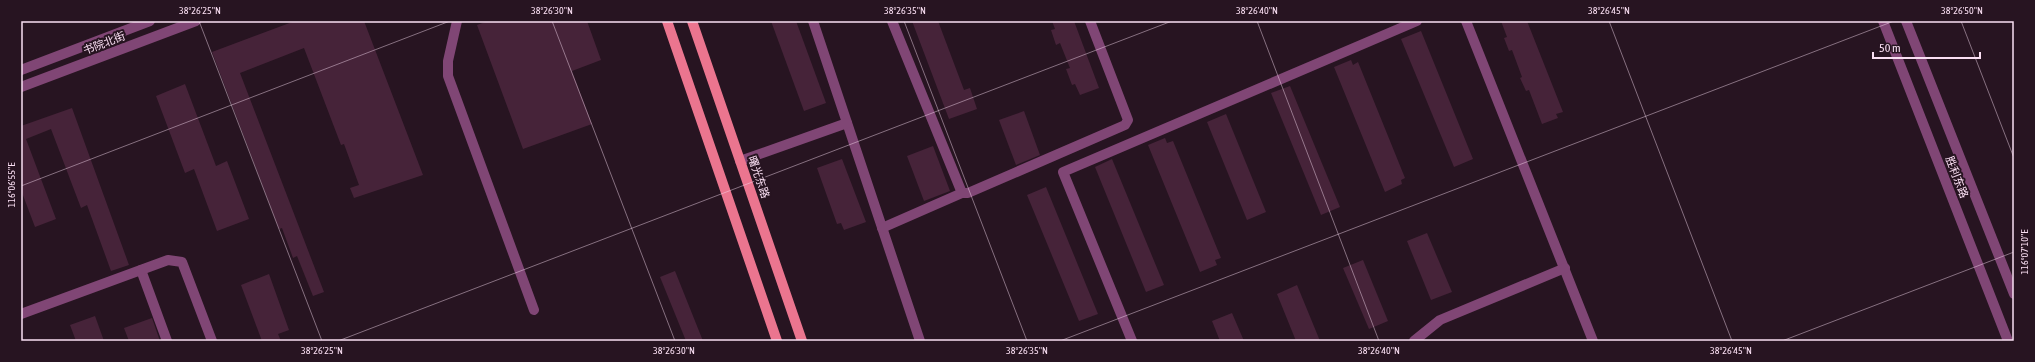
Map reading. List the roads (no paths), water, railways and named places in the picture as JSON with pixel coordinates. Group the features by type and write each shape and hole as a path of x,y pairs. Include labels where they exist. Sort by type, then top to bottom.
{"main road":[{"path":"667,21 777,341"},
{"name":"曙光东路","path":"692,21 802,341"}],"street":[{"name":"书院北街","path":"21,70 150,21"},
{"name":"书院北街","path":"21,87 196,21"},
{"path":"457,21 448,61 448,76 534,310"},
{"path":"813,21 920,341"},
{"path":"892,21 962,193"},
{"path":"882,228 962,193 968,193 1125,125 1128,120 1090,21"},
{"path":"1132,341 1063,172 1417,21"},
{"path":"1466,21 1593,341"},
{"name":"胜利东路","path":"1882,21 2008,341"},
{"name":"胜利东路","path":"1906,21 2014,294"},
{"path":"740,161 847,123"},
{"path":"21,314 168,260 182,262 212,341"},
{"path":"1414,341 1440,320 1565,268"},
{"path":"141,270 167,341"}]}
